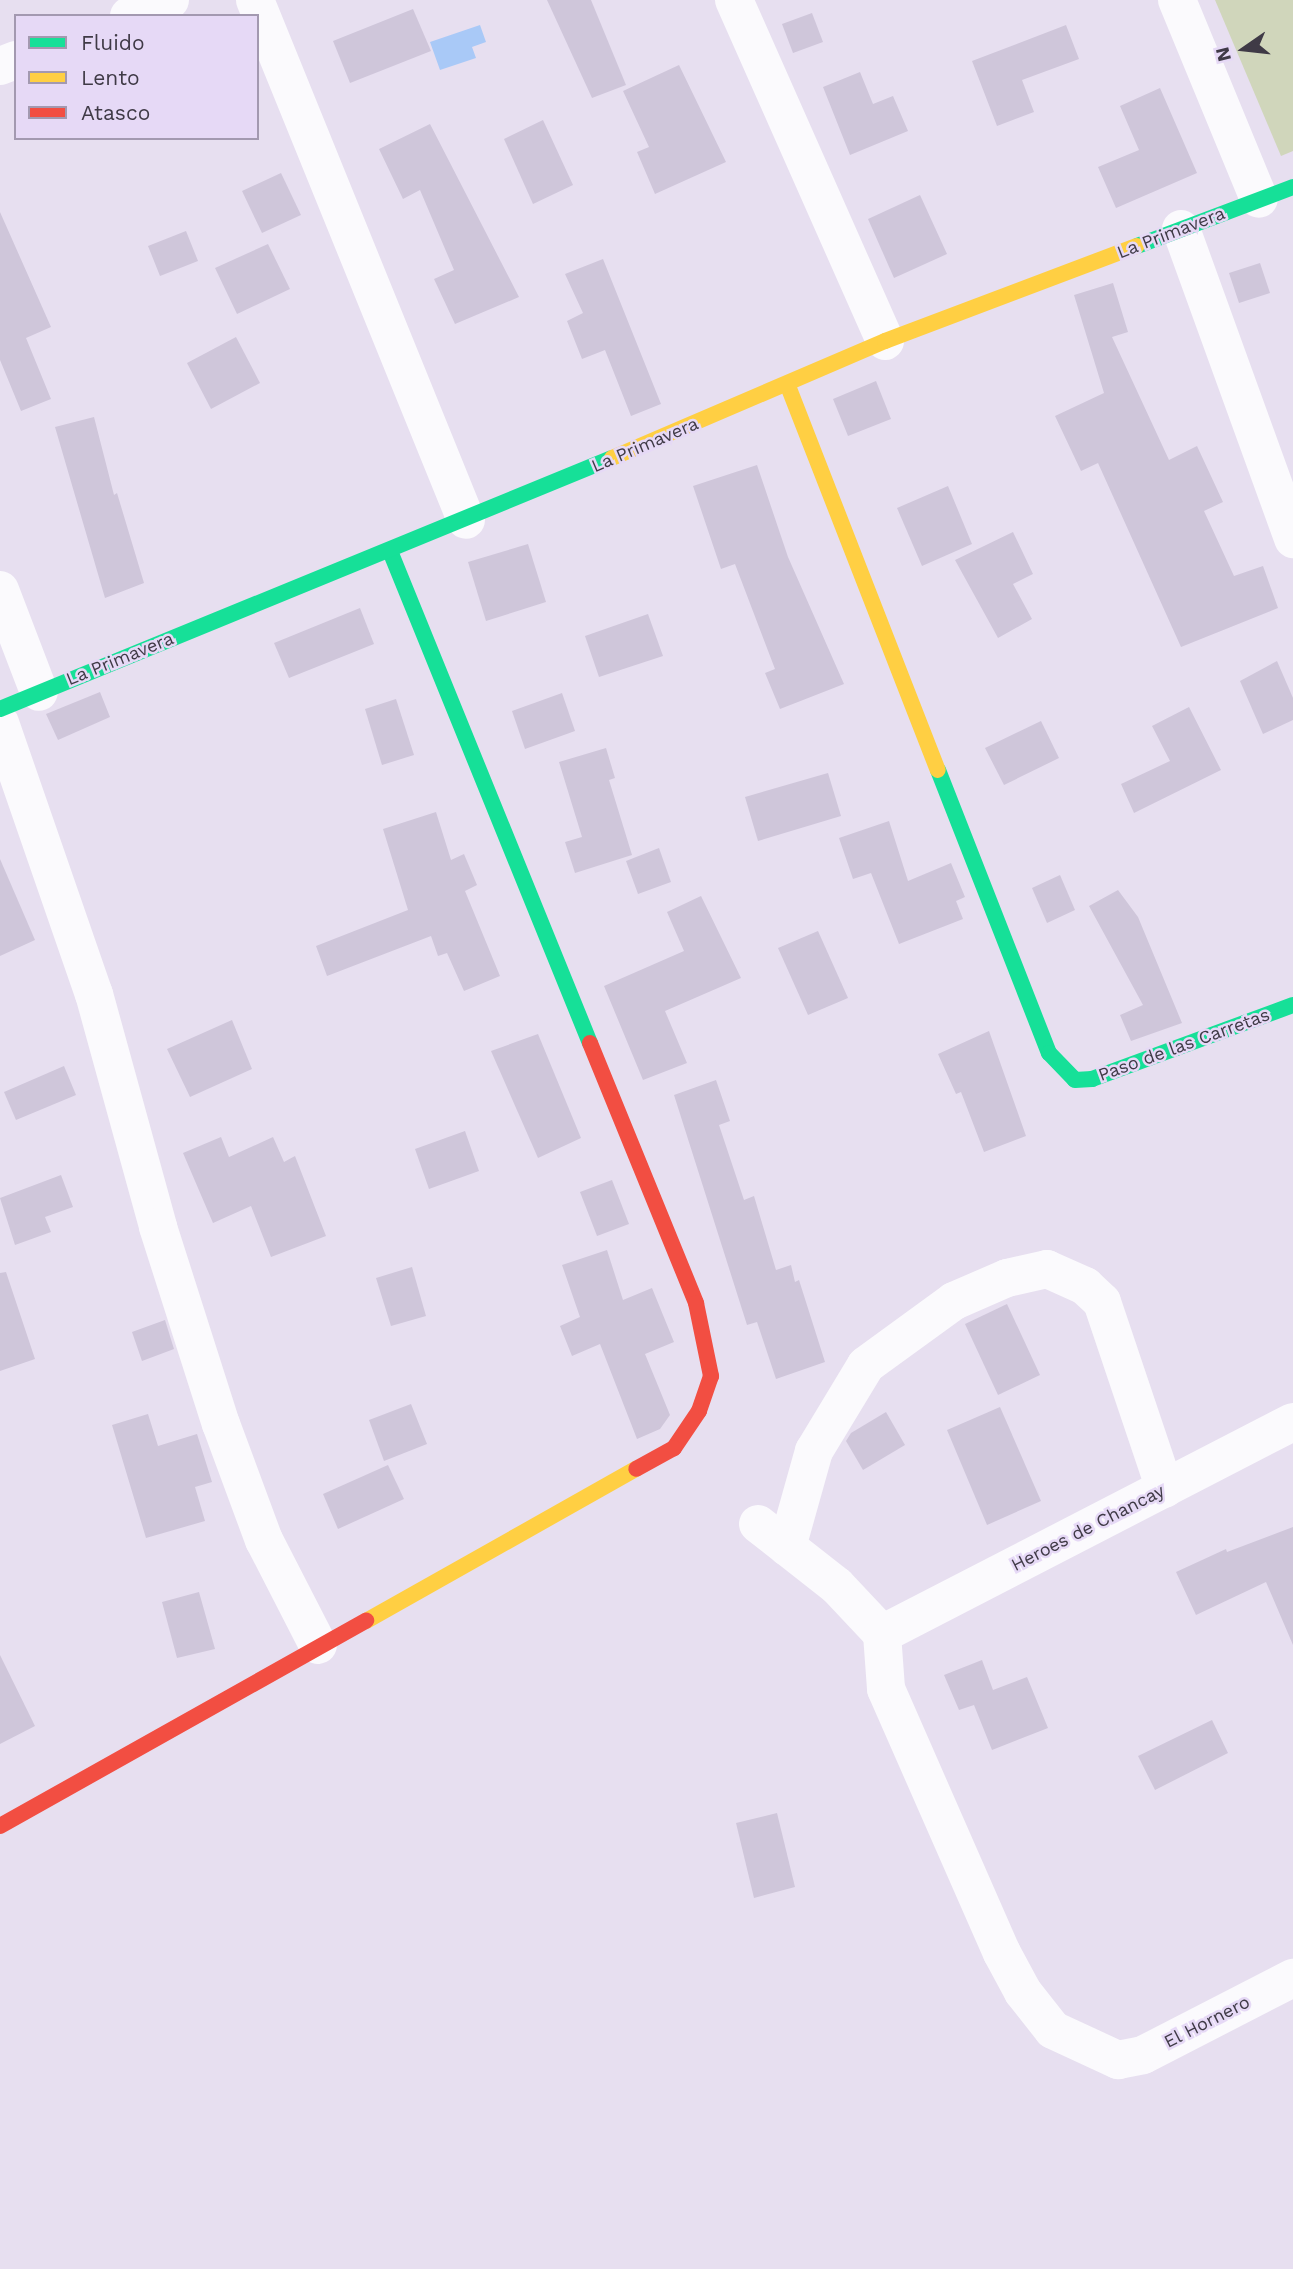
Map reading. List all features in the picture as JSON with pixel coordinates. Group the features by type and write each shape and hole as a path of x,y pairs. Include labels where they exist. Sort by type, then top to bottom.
{"street":[{"path":"135,14 170,0"},
{"path":"255,0 466,520"},
{"path":"733,0 886,341"},
{"path":"1177,0 1276,193"},
{"name":"La Primavera","path":"0,709 466,520 788,386 886,341 1276,193"},
{"path":"1181,229 1293,539"},
{"name":"Paso de las Carretas","path":"788,386 1049,1053 1075,1080 1092,1079 1293,1005"},
{"path":"0,1826 318,1645 674,1448 699,1411 711,1376 696,1303 390,551"},
{"path":"0,590 39,692"},
{"path":"0,723 94,994 166,1252 221,1424 264,1540 318,1645"},
{"path":"882,1634 837,1586 772,1536 814,1451 866,1365 954,1301 1007,1278 1047,1269 1085,1286 1102,1302 1165,1489"},
{"name":"Heroes de Chancay","path":"882,1634 1293,1422"},
{"name":"El Hornero","path":"882,1634 886,1689 1023,1992 1053,2031 1118,2060 1143,2055 1293,1978"}],"green space":[{"path":"1215,0 1293,0 1293,151 1281,156"}],"water":[{"path":"480,25 486,42 472,47 476,58 440,70 430,42"}],"building":[{"path":"547,0 591,0 626,85 592,98"},
{"path":"413,9 431,51 350,83 333,41"},
{"path":"812,13 823,42 793,53 782,24"},
{"path":"1066,25 1079,59 1022,80 1034,112 997,126 972,61"},
{"path":"679,65 726,162 655,194 637,152 649,147 623,91"},
{"path":"860,72 873,104 893,96 908,131 850,155 823,87"},
{"path":"1160,88 1197,173 1116,208 1098,167 1139,150 1120,106"},
{"path":"543,120 573,185 533,204 504,139"},
{"path":"430,124 519,297 455,324 434,279 454,270 420,190 403,199 379,149"},
{"path":"281,173 301,215 262,233 242,191"},
{"path":"920,195 947,254 894,278 868,219"},
{"path":"0,212 51,327 26,338 51,399 21,411 0,360"},
{"path":"186,231 198,261 160,276 148,246"},
{"path":"268,244 290,289 237,314 215,268"},
{"path":"603,259 661,404 631,416 605,350 582,359 567,321 583,313 565,274"},
{"path":"1260,263 1270,293 1239,303 1229,273"},
{"path":"1113,283 1128,332 1112,337 1169,460 1197,446 1223,502 1204,511 1234,576 1263,566 1278,608 1181,647 1098,463 1081,471 1055,416 1104,393 1074,295"},
{"path":"236,337 260,383 211,409 187,363"},
{"path":"876,381 891,419 848,436 833,399"},
{"path":"94,417 114,495 117,493 144,583 105,598 55,427"},
{"path":"757,465 788,557 844,684 780,709 765,673 775,669 735,564 721,569 693,486"},
{"path":"948,486 972,544 922,566 897,508"},
{"path":"1013,532 1033,574 1013,584 1032,619 998,638 955,560"},
{"path":"528,544 546,602 486,621 468,562"},
{"path":"360,608 374,644 289,678 274,643"},
{"path":"648,614 663,656 599,677 585,636"},
{"path":"1277,661 1293,698 1293,720 1263,734 1240,681"},
{"path":"100,692 110,717 58,740 46,714"},
{"path":"562,693 575,731 525,749 512,711"},
{"path":"396,699 414,755 382,765 365,709"},
{"path":"1189,707 1221,770 1134,813 1121,784 1170,761 1152,726"},
{"path":"1041,721 1059,758 1004,785 985,748"},
{"path":"606,748 615,778 609,780 632,855 575,873 565,842 582,837 559,762"},
{"path":"828,773 841,816 758,841 745,797"},
{"path":"436,812 451,860 464,854 477,885 465,891 500,976 464,991 447,953 438,956 431,936 327,976 316,946 408,910 383,829"},
{"path":"889,821 908,881 951,863 965,897 956,901 963,919 899,944 871,873 853,879 839,838"},
{"path":"659,848 671,882 638,894 626,861"},
{"path":"0,859 35,940 0,956"},
{"path":"1060,875 1075,910 1047,923 1032,888"},
{"path":"1118,890 1138,917 1182,1023 1131,1041 1120,1015 1143,1005 1089,906"},
{"path":"701,896 741,978 665,1011 687,1063 643,1080 604,986 684,951 667,912"},
{"path":"818,931 848,998 808,1015 778,948"},
{"path":"232,1020 252,1069 190,1097 167,1049"},
{"path":"989,1031 1026,1136 984,1152 961,1092 956,1094 938,1054"},
{"path":"538,1034 581,1138 538,1158 491,1051"},
{"path":"64,1066 76,1095 16,1120 4,1092"},
{"path":"716,1080 730,1121 719,1125 744,1200 754,1196 776,1270 791,1265 795,1282 799,1280 825,1362 776,1379 757,1322 747,1325 674,1095"},
{"path":"465,1131 479,1171 429,1189 415,1149"},
{"path":"221,1137 229,1157 273,1137 284,1162 295,1156 326,1236 271,1257 251,1206 213,1223 183,1153"},
{"path":"61,1175 73,1207 45,1217 51,1232 15,1245 0,1198"},
{"path":"612,1180 629,1224 597,1236 580,1192"},
{"path":"607,1250 623,1300 652,1288 674,1342 645,1354 670,1415 660,1429 637,1439 600,1344 572,1356 560,1326 580,1317 562,1265"},
{"path":"412,1267 426,1316 391,1326 376,1278"},
{"path":"6,1272 35,1359 0,1371 0,1273"},
{"path":"1007,1304 1040,1375 998,1395 965,1324"},
{"path":"165,1320 174,1349 142,1361 132,1332"},
{"path":"411,1404 427,1444 384,1461 369,1420"},
{"path":"1000,1407 1041,1501 987,1525 947,1430"},
{"path":"886,1412 905,1445 863,1470 846,1441 851,1433"},
{"path":"148,1414 158,1446 197,1434 212,1482 195,1487 205,1521 146,1538 112,1425"},
{"path":"388,1465 404,1499 338,1529 323,1494"},
{"path":"1293,1527 1293,1645 1266,1582 1196,1615 1176,1572 1226,1549 1227,1552"},
{"path":"199,1592 215,1649 177,1658 162,1602"},
{"path":"0,1655 35,1726 0,1744"},
{"path":"982,1660 993,1690 1027,1677 1048,1728 992,1750 974,1705 959,1710 944,1675"},
{"path":"1212,1720 1228,1753 1155,1790 1138,1756"},
{"path":"777,1813 795,1887 754,1898 736,1823"}],"traffic: fast":[{"path":"1137,246 1293,187"},
{"path":"0,709 612,458"},
{"path":"390,551 590,1043"},
{"path":"938,770 1049,1053 1075,1080 1092,1079 1293,1005"}],"traffic: slow":[{"path":"612,458 885,341 1137,246"},
{"path":"788,386 938,770"},
{"path":"366,1621 636,1469"}],"traffic: jam":[{"path":"590,1043 696,1303 711,1376 699,1411 674,1448 636,1469"},
{"path":"0,1826 366,1621"}]}
